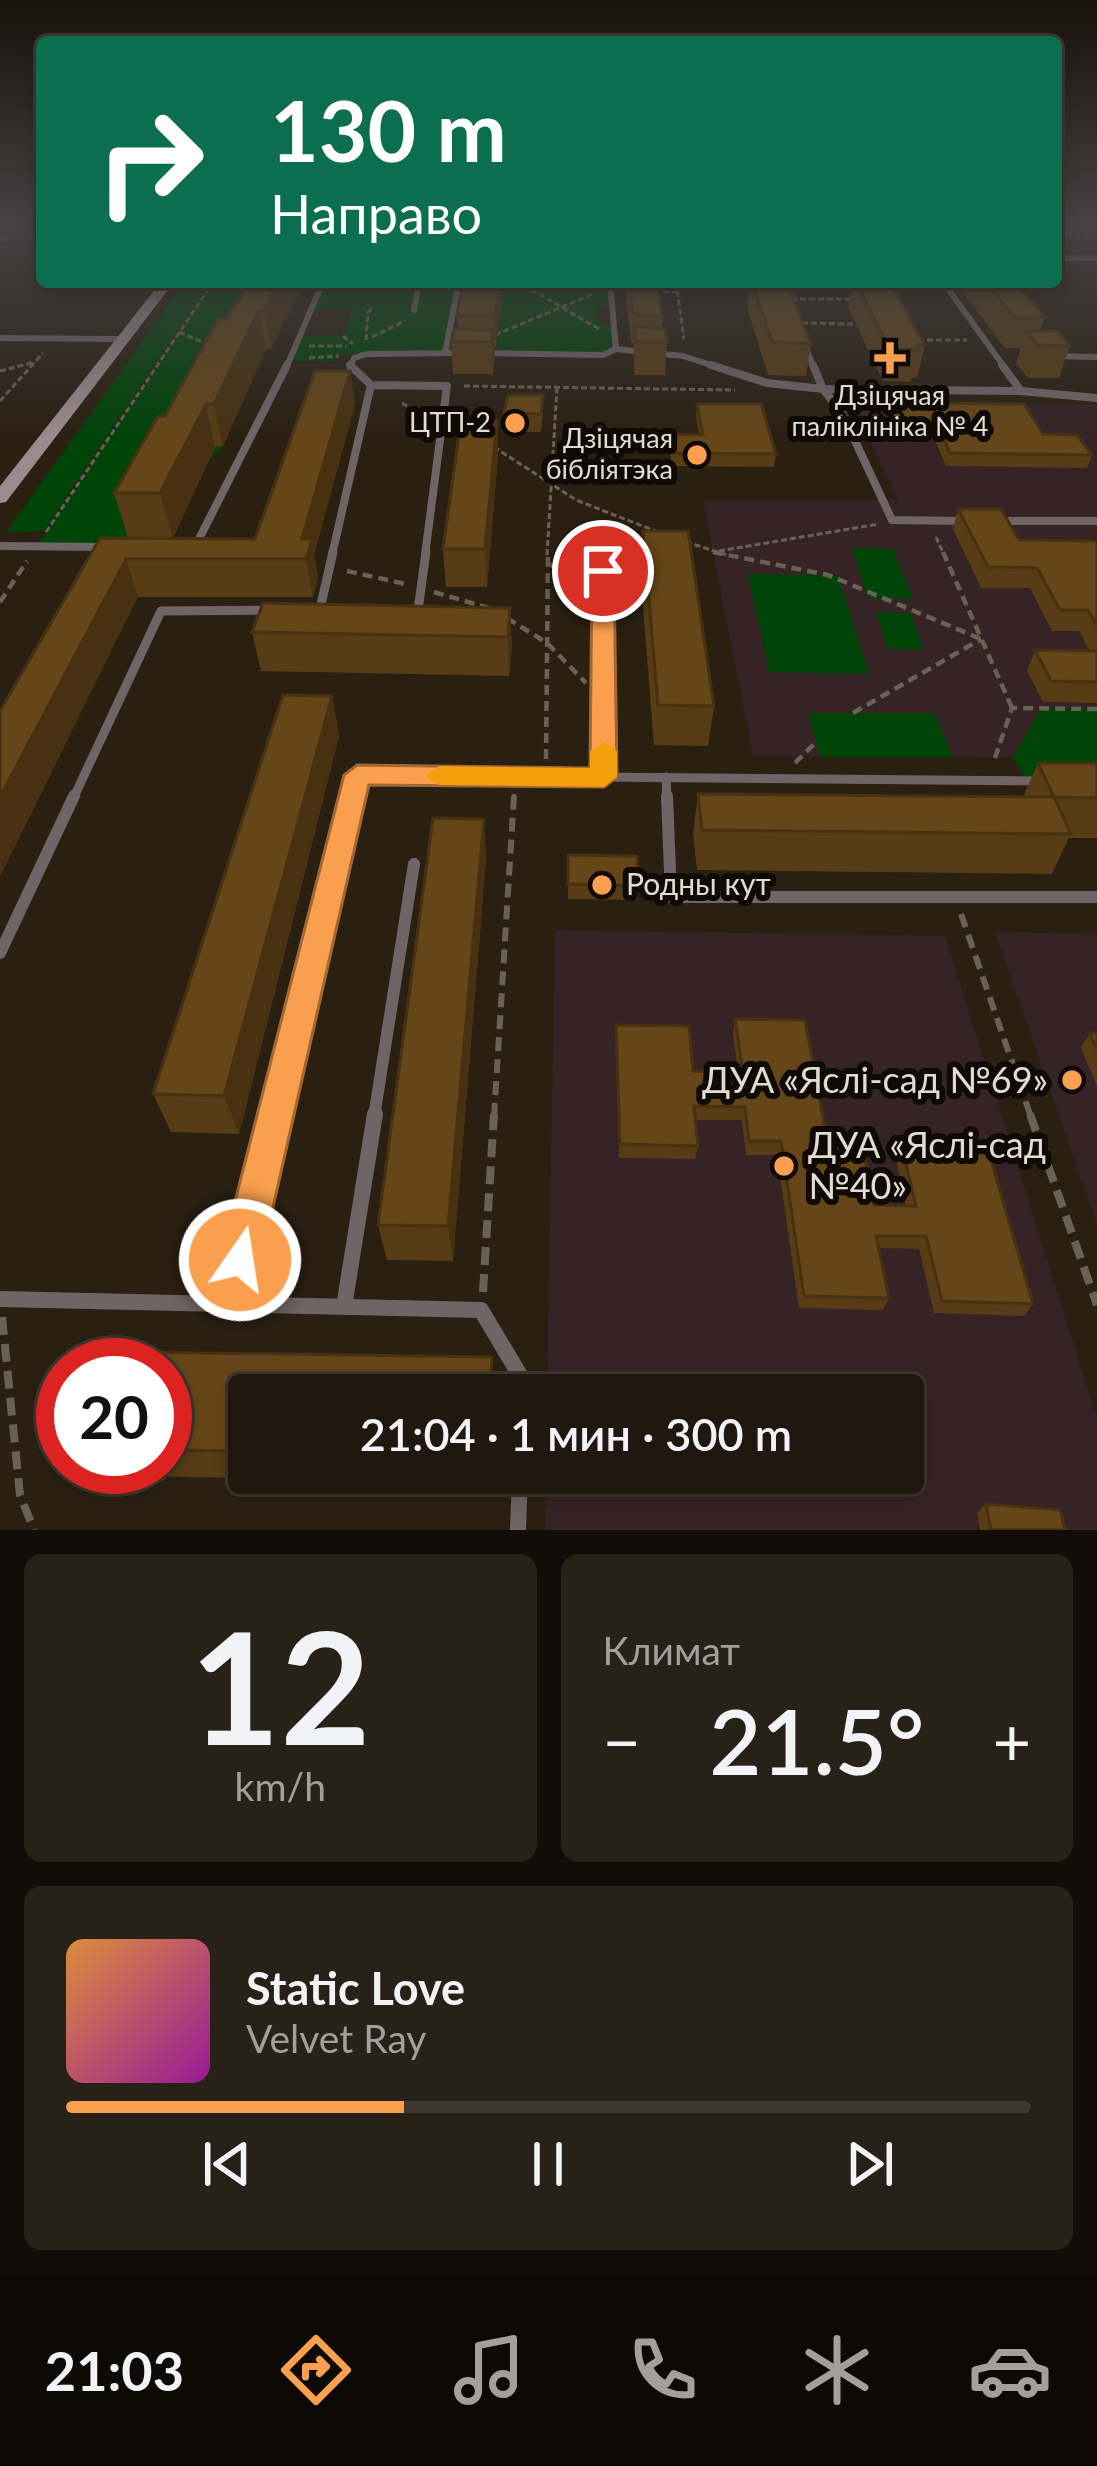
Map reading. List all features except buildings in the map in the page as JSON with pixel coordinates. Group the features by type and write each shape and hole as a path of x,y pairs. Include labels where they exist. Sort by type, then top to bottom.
{"main road":[{"path":"0,498 157,294"}],"lane":[{"path":"176,547 199,547 318,294"},
{"path":"414,310 417,294"},
{"path":"445,353 457,294"},
{"path":"611,294 615,344"},
{"path":"952,294 1022,391"},
{"path":"796,322 823,388 842,413 892,520 971,521"},
{"path":"0,338 123,339"},
{"path":"418,610 447,386 370,385 349,367 357,351 603,355 615,344"},
{"path":"615,344 683,356 766,383 1097,398"},
{"path":"719,354 722,368"},
{"path":"996,356 1016,356"},
{"path":"1036,356 1097,357"},
{"path":"320,609 370,385"},
{"path":"992,521 1097,521"},
{"path":"0,547 106,547"},
{"path":"603,571 604,777"},
{"path":"297,609 339,609"},
{"path":"0,952 161,611 274,610"},
{"path":"398,610 437,610"},
{"path":"230,1304 357,775 1051,781"},
{"path":"666,777 671,897 1097,897"},
{"path":"344,1307 414,864"},
{"path":"0,1299 482,1310 519,1374"},
{"path":"518,1530 519,1494"}],"path":[{"path":"0,602 205,294"},
{"path":"540,294 615,344"},
{"path":"488,338 587,294"},
{"path":"678,294 685,351"},
{"path":"827,294 830,299"},
{"path":"786,298 869,299"},
{"path":"373,308 368,312 367,339 355,345 388,338"},
{"path":"796,322 856,323"},
{"path":"179,332 211,345"},
{"path":"0,401 56,339"},
{"path":"919,340 985,340"},
{"path":"296,346 357,351"},
{"path":"289,362 357,351"},
{"path":"0,371 35,362"},
{"path":"370,385 441,427"},
{"path":"447,386 737,391"},
{"path":"546,777 547,563 557,388"},
{"path":"484,443 506,451 576,500 713,553 828,575 981,639"},
{"path":"713,553 892,520"},
{"path":"929,520 1012,708 995,758"},
{"path":"547,563 603,595"},
{"path":"853,713 981,639"},
{"path":"1012,708 1097,709"},
{"path":"799,757 816,742"},
{"path":"482,1310 515,777"},
{"path":"955,897 1097,1305"},
{"path":"0,1299 20,1495 34,1530"}],"shaded area":[{"path":"851,401 1097,405 1097,758 753,756 703,500 898,500"},
{"name":"ДУА «Яслі-сад №40»","path":"555,930 945,936 1097,1418 1097,1530 545,1530 546,1494 924,1494 924,1374 547,1374"},
{"name":"ДУА «Яслі-сад №69»","path":"995,932 1097,934 1097,1225"}],"green space":[{"path":"176,294 202,294 44,531 6,532"},
{"path":"205,294 270,294 184,447 223,446 129,538 203,538 37,546"},
{"path":"318,294 457,294 451,332 498,332 503,294 607,294 612,305 598,307 599,325 614,325 616,349 603,355 343,354 333,362 290,361 300,336 344,335 353,309 312,309"},
{"path":"852,548 893,549 913,599 868,598"},
{"path":"748,574 838,575 869,674 769,672"},
{"path":"876,612 910,613 924,650 888,649"},
{"path":"1041,708 1097,709 1097,781 1028,781 1013,758"},
{"path":"808,713 935,713 953,757 820,757"}],"slow traffic":[{"path":"439,776 604,777 604,751"}],"place":[{"name":"Дзіцячая паліклініка № 4","path":"890,358"},
{"name":"ЦТП-2","path":"515,423"},
{"name":"Дзіцячая бібліятэка","path":"697,455"},
{"name":"Родны кут","path":"602,885"},
{"name":"ДУА «Яслі-сад №69»","path":"1072,1080"},
{"name":"ДУА «Яслі-сад №40»","path":"784,1166"}],"route":[{"path":"240,1260 357,775 604,777 603,571"}]}
